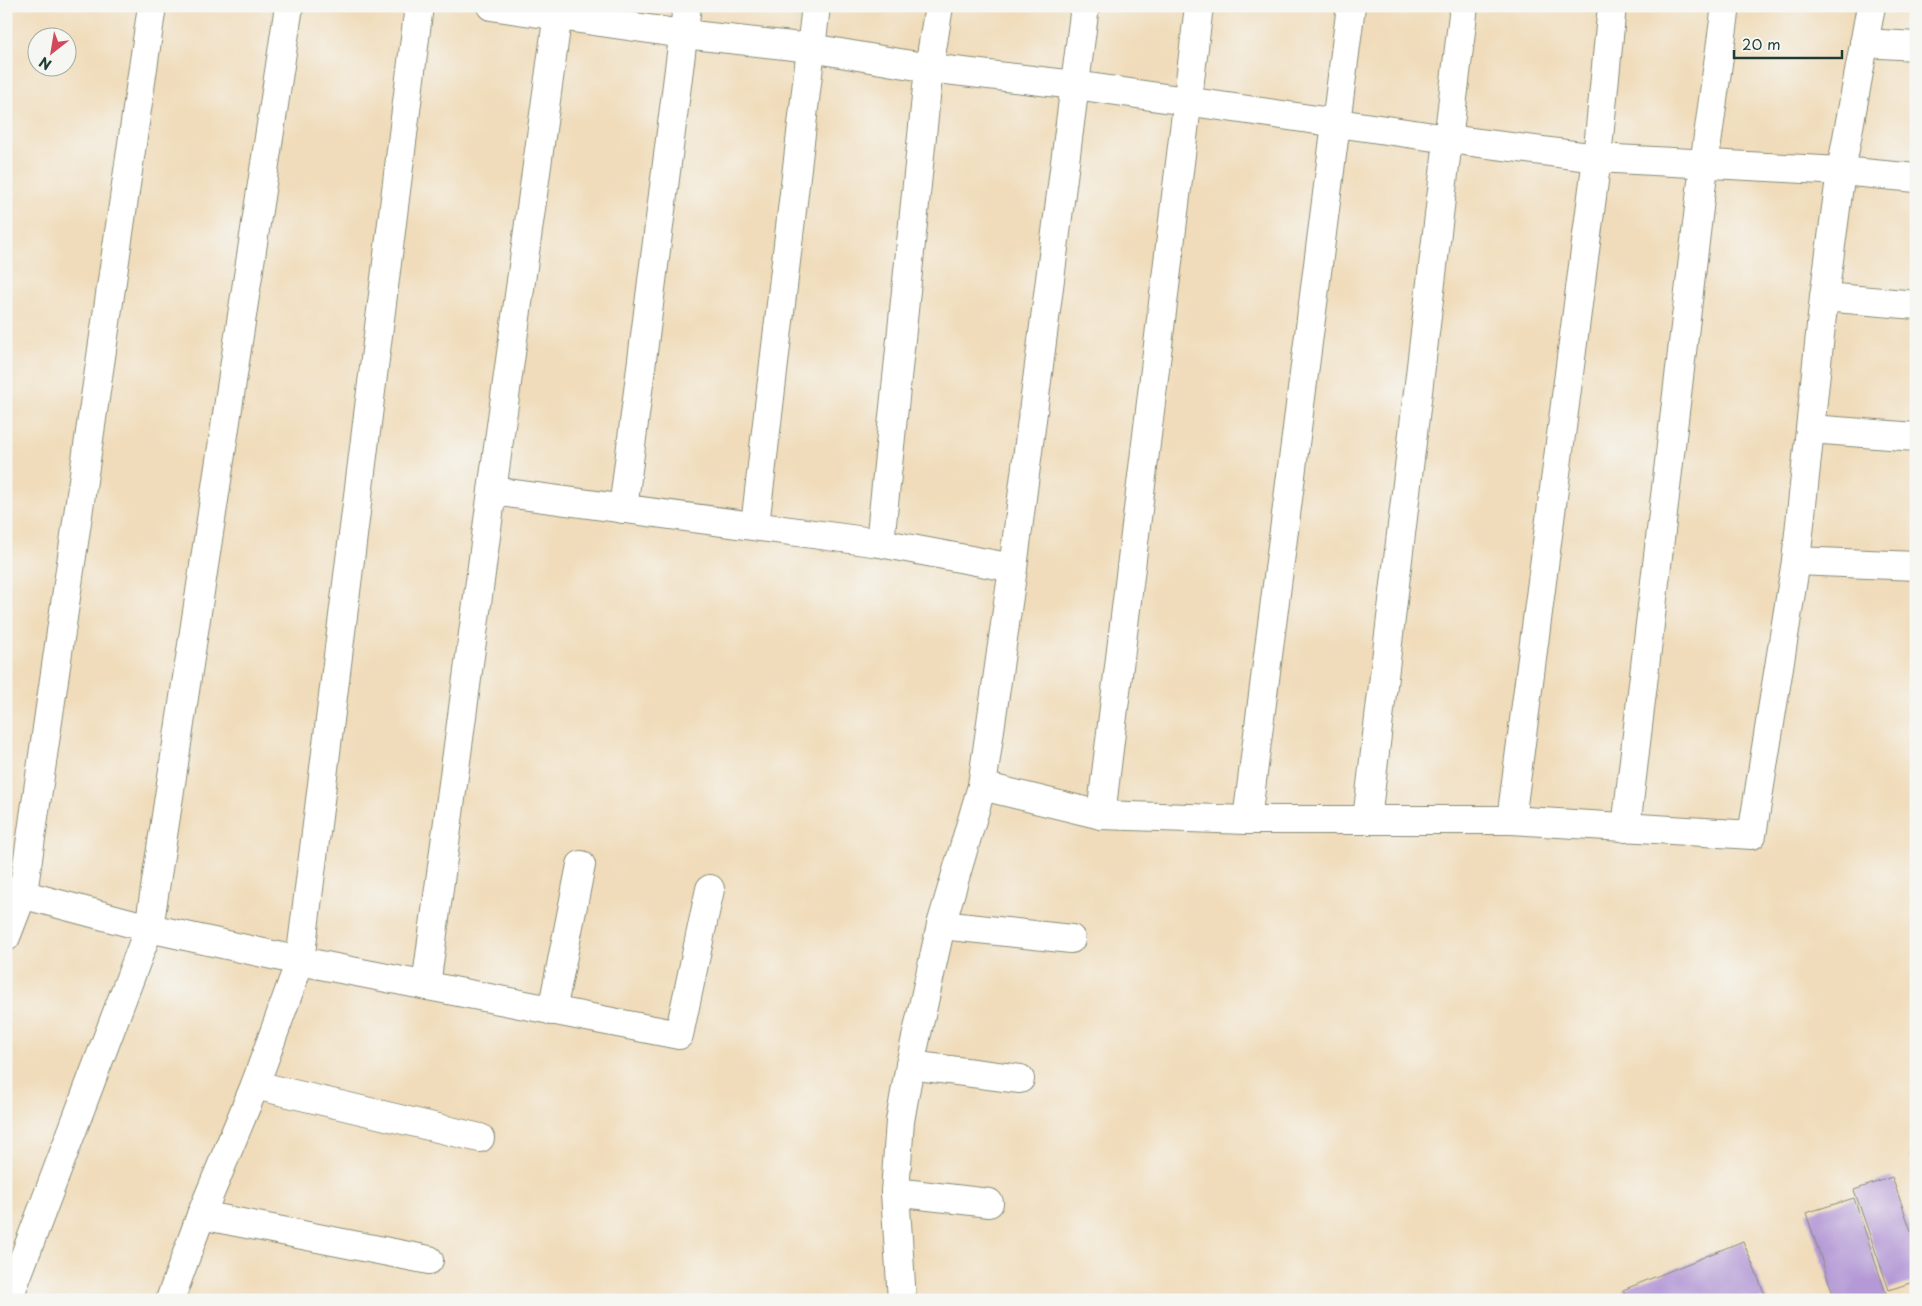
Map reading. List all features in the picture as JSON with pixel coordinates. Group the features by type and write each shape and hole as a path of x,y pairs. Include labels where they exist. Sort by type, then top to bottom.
{"street":[{"path":"6,938 15,892 152,6"},
{"path":"8,1300 149,928 289,6"},
{"path":"170,1300 201,1215 255,1085 300,961 419,6"},
{"path":"491,6 558,11 683,34 811,48 929,68 1075,85 1448,139 1597,158 1841,171 1916,178"},
{"path":"622,509 687,6"},
{"path":"755,525 816,6"},
{"path":"880,543 929,68 939,6"},
{"path":"902,1300 895,1192 900,1121 910,1065 941,925 982,786 1013,568 1085,6"},
{"path":"1101,815 1199,6"},
{"path":"1247,820 1351,6"},
{"path":"1367,819 1464,6"},
{"path":"1511,820 1597,158 1612,6"},
{"path":"1626,828 1704,165 1726,6"},
{"path":"982,786 1101,815 1247,820 1511,820 1752,835 1796,561 1824,297 1841,171 1871,6"},
{"path":"426,986 558,11"},
{"path":"1864,43 1916,46"},
{"path":"1824,297 1916,305"},
{"path":"1810,430 1916,437"},
{"path":"492,491 880,543 1013,568"},
{"path":"1796,561 1916,566"},
{"path":"552,1011 581,865"},
{"path":"15,892 149,928 300,961 678,1035 710,889"},
{"path":"941,925 1071,939"},
{"path":"910,1065 1020,1079"},
{"path":"255,1085 480,1138"},
{"path":"895,1192 989,1203"},
{"path":"201,1215 429,1260"}],"building":[{"path":"1916,1153 1916,1170 1910,1155"},
{"path":"1892,1177 1916,1245 1916,1281 1889,1290 1854,1190"},
{"path":"1854,1198 1888,1300 1835,1300 1806,1213"},
{"path":"1743,1241 1767,1300 1627,1300 1623,1290"}]}
